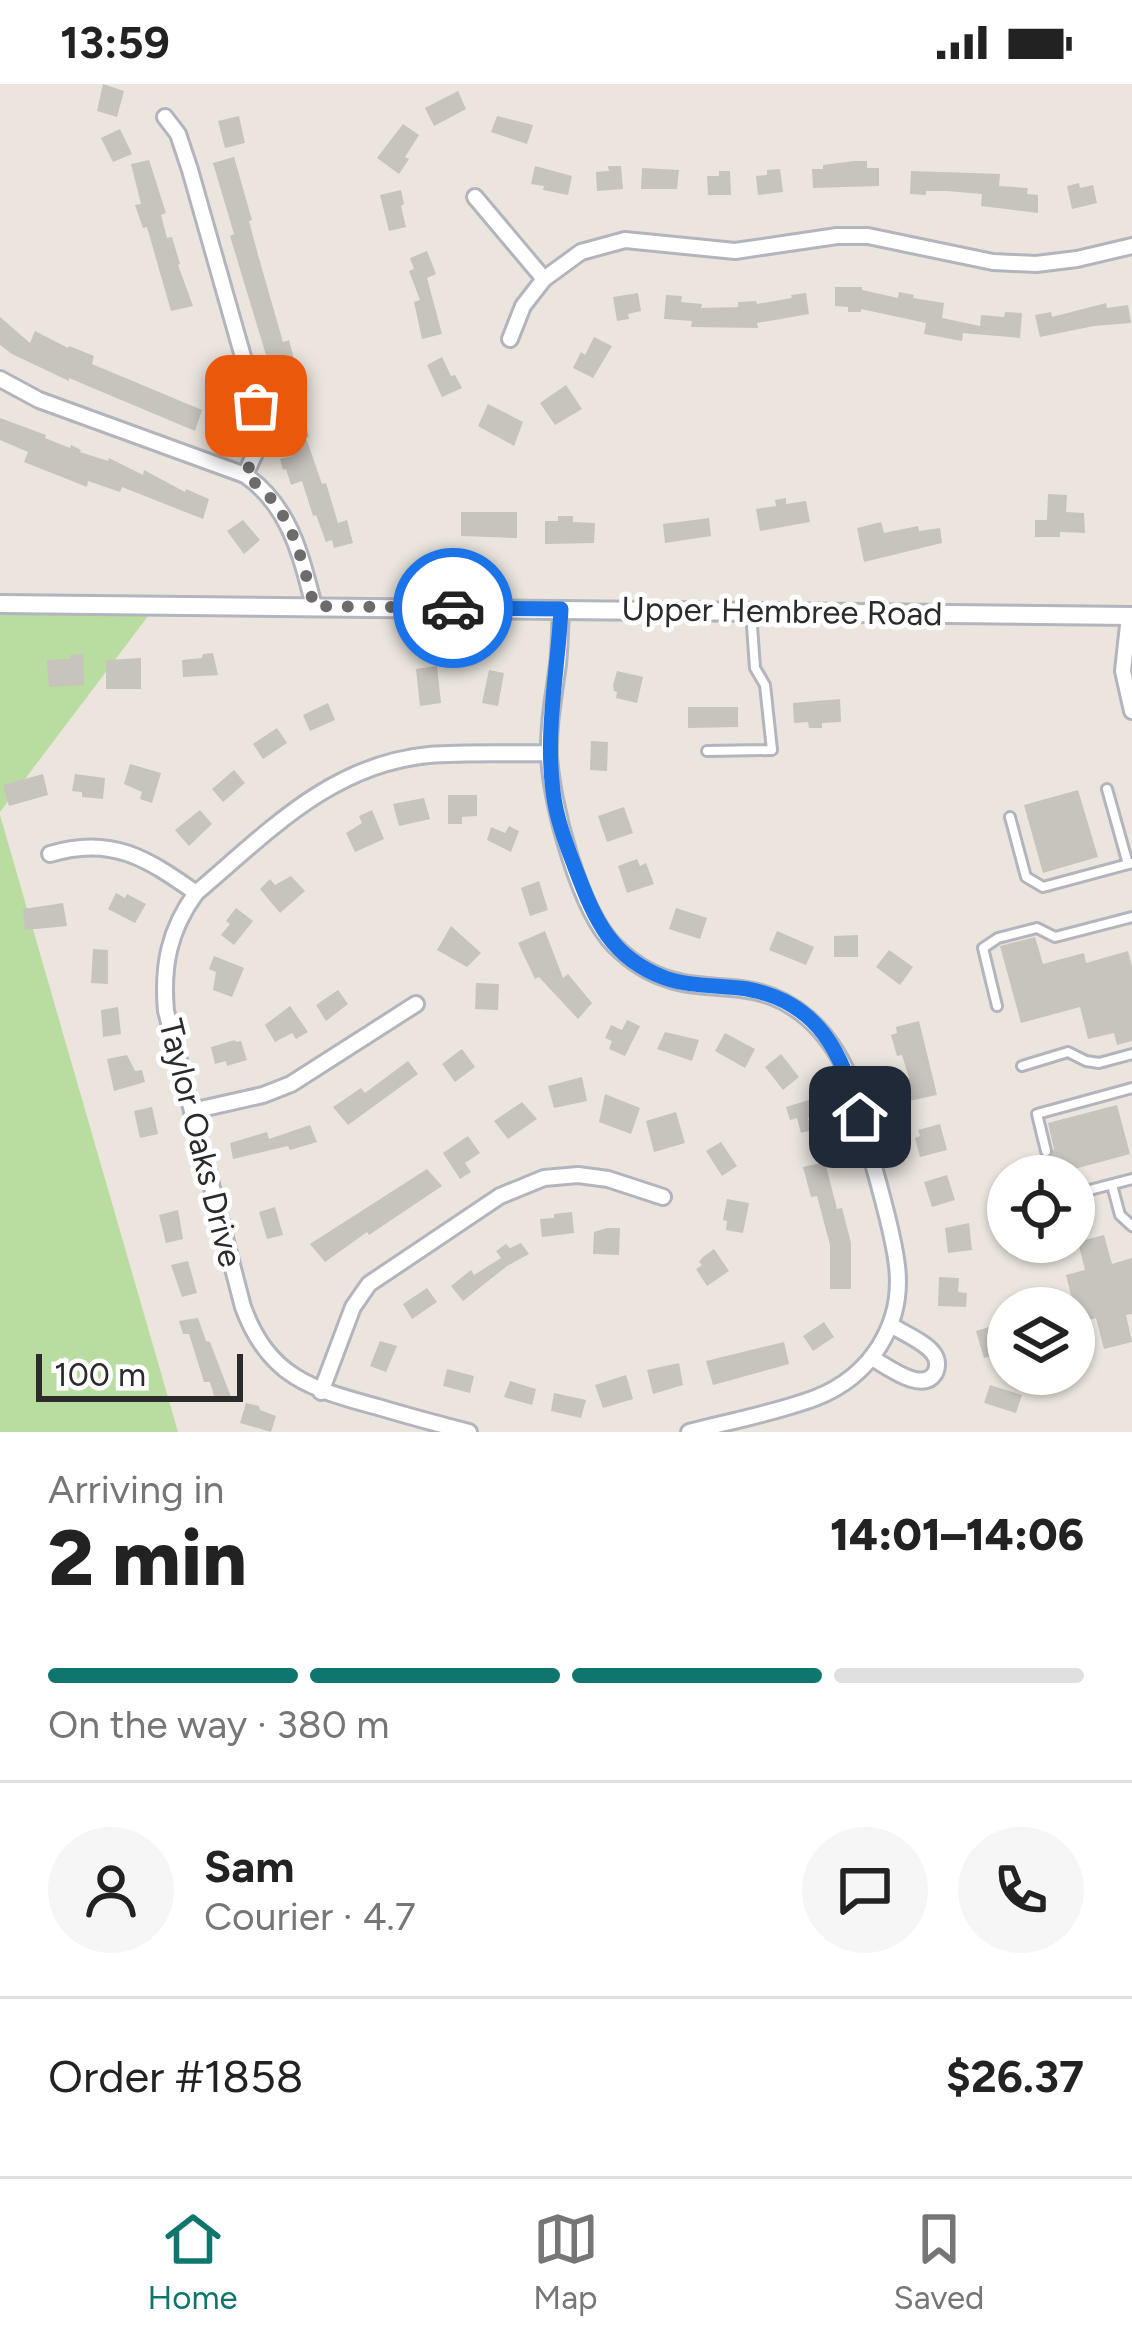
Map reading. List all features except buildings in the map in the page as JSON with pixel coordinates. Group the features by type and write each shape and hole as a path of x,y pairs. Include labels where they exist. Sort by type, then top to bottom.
{"street":[{"path":"165,118 178,134 256,406 262,438 245,476"},
{"path":"475,197 544,279"},
{"path":"511,339 523,306 544,279 580,252 626,240 735,251 868,236 993,262 1036,265 1132,246"},
{"path":"0,379 39,400 245,476 273,499 289,525 314,606"},
{"name":"Upper Hembree Road","path":"0,604 1130,616"},
{"path":"561,609 549,753 565,840 593,914 616,947 640,967 668,979 776,997 826,1035 849,1077 898,1270 890,1325 872,1358 846,1382 816,1398 689,1432"},
{"path":"1130,616 1123,671 1132,711"},
{"name":"Taylor Oaks Drive","path":"469,1432 321,1392 297,1380 263,1349 250,1327 166,1011 163,980 171,938 196,893 300,804 348,777 427,755 549,753"},
{"path":"50,854 81,847 126,851 153,862 196,893"},
{"path":"192,1112 291,1084 416,1004"},
{"path":"321,1392 352,1307 369,1284 500,1196 544,1178 578,1175 608,1179 663,1197"},
{"path":"872,1358 915,1381 934,1373 933,1353 890,1325"}],"lane":[{"path":"707,752 772,750 765,685 755,668 751,610"},
{"path":"1010,817 1026,877 1043,887 1130,863 1107,789"},
{"path":"998,1006 983,948 998,938 1036,928 1055,937 1132,917"},
{"path":"1022,1066 1067,1052 1099,1063 1132,1054"},
{"path":"1046,1151 1037,1114 1132,1088"},
{"path":"1095,1188 1132,1179"},
{"path":"1112,1184 1120,1215 1132,1226"}],"green space":[{"path":"164,595 0,812 0,603"},
{"path":"0,815 178,1432 0,1432"}],"way so far":[{"path":"256,406 262,438 245,476 273,499 289,525 314,606 453,608"}],"route":[{"path":"453,608 561,609 550,720 554,797 565,840 604,932 640,967 668,979 748,989 776,997 803,1013 839,1055 860,1117"}]}
